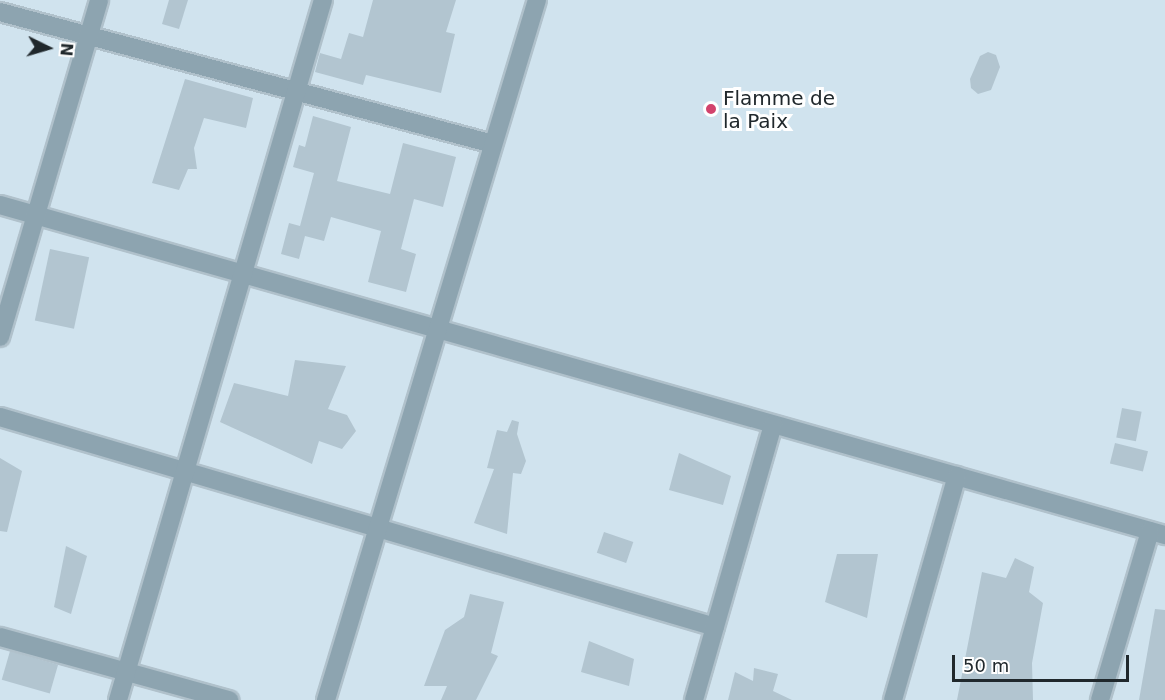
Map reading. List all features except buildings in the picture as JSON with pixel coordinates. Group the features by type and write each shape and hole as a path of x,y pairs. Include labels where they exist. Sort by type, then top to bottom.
{"street":[{"path":"0,337 38,216 99,0"},
{"path":"118,700 323,0"},
{"path":"326,700 537,0"},
{"path":"0,12 295,94 493,144"},
{"path":"0,205 1157,533 1100,700"},
{"path":"0,417 378,525 715,627"},
{"path":"694,700 773,424"},
{"path":"893,700 957,476"},
{"path":"0,637 229,700"}],"place":[{"name":"Flamme de la Paix","path":"711,109"}]}
